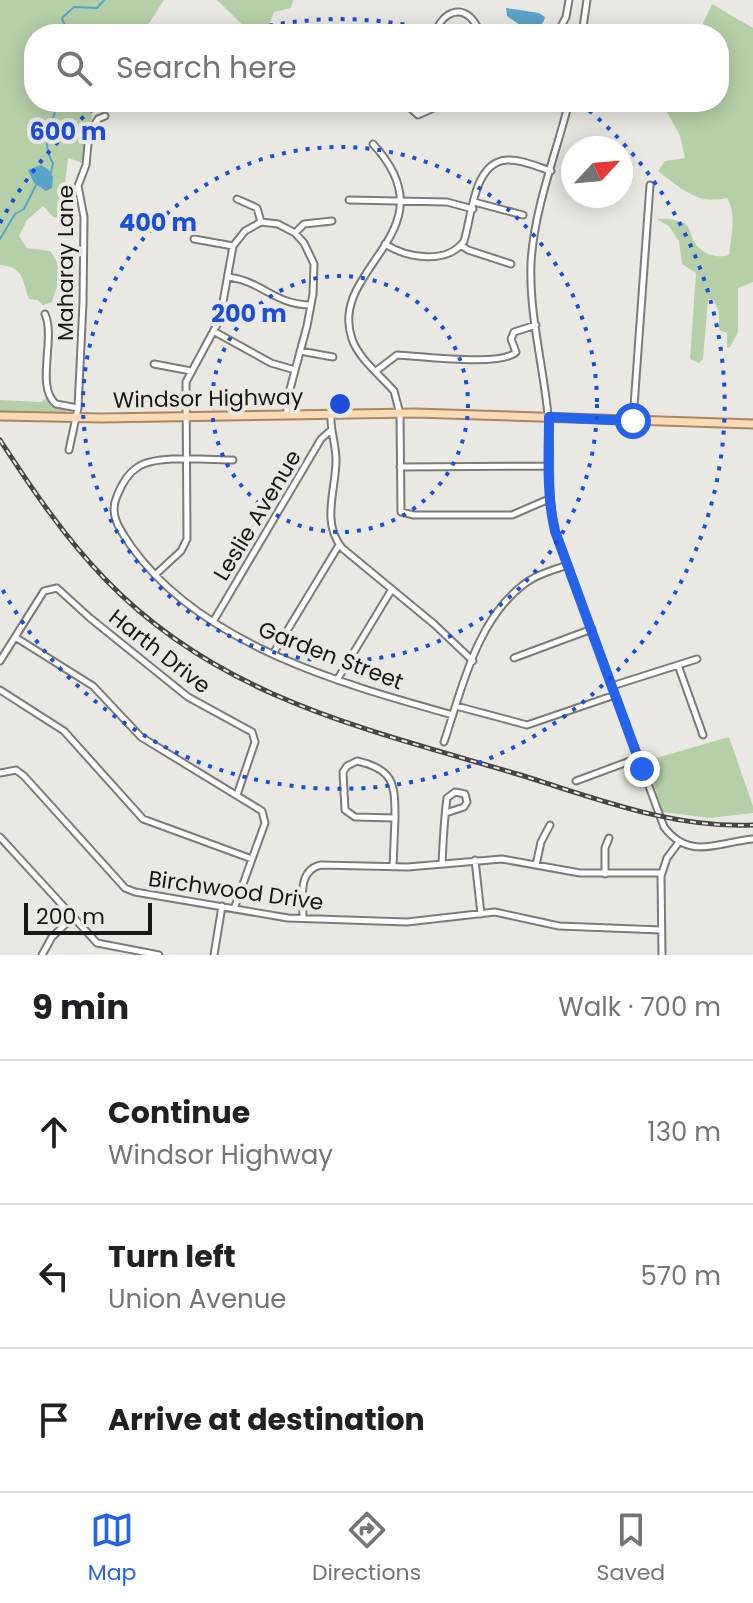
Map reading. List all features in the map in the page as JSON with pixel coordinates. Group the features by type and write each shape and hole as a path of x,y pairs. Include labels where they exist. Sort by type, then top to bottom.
{"main road":[{"name":"Windsor Highway","path":"0,416 400,414 753,424"}],"street":[{"path":"562,24 569,0"},
{"path":"583,24 587,0"},
{"path":"439,24 444,17 457,12 470,16 475,24"},
{"path":"566,112 532,250 531,281 549,417 549,499 555,531 663,826 679,842 701,848 753,839"},
{"name":"Maharay Lane","path":"69,450 78,408 84,217 78,186 86,165 89,134 98,119 105,116"},
{"path":"373,144 392,168 401,201 398,220 356,293 348,320 360,354 397,394 400,414 400,507 403,514 512,515 549,499"},
{"path":"385,244 405,254 439,256 449,253 461,245 482,176 494,164 510,160 551,171"},
{"path":"633,421 650,185"},
{"path":"237,199 257,208 261,222"},
{"path":"349,200 447,202 523,215"},
{"path":"295,233 304,224 332,221"},
{"path":"155,575 181,551 187,539 185,393 191,371 215,332 229,277 233,246 245,231 261,222 278,224 295,233 304,243 314,264 311,305 287,400 287,415"},
{"path":"194,239 233,246"},
{"path":"461,245 511,264"},
{"path":"229,277 250,281 288,304 311,305"},
{"path":"45,314 50,328 47,391 56,404 78,408"},
{"path":"376,371 397,355 482,359 511,356 516,352 511,339 514,332 536,325"},
{"path":"215,332 271,363 295,370"},
{"path":"300,351 333,357"},
{"path":"154,364 191,371"},
{"path":"331,415 336,463 330,521 339,545 473,661"},
{"name":"Leslie Avenue","path":"214,620 321,439 331,430"},
{"name":"Garden Street","path":"233,460 155,461 139,466 131,473 115,501 113,513 155,575 214,620 273,654 337,680 453,715"},
{"path":"400,467 548,466"},
{"path":"273,654 339,545"},
{"path":"444,742 487,627 512,594 529,580 568,565"},
{"name":"Harth Drive","path":"0,661 44,591 52,587 63,591 90,618 188,697 252,732 255,742 237,795"},
{"path":"337,680 392,589"},
{"path":"514,658 592,629"},
{"path":"15,637 93,686 141,737 264,814 265,823 234,909"},
{"path":"612,686 697,659"},
{"path":"678,665 703,735"},
{"path":"0,690 64,731 143,819 252,857"},
{"path":"456,706 527,725 615,695"},
{"path":"576,781 638,758"},
{"path":"393,867 395,818 395,792 389,777 357,761 347,766 342,785 348,814 395,818"},
{"name":"Birchwood Drive","path":"0,773 16,770 24,776 127,890 303,918 407,922 501,913 559,926 661,930"},
{"path":"442,864 446,813 449,795 455,792 465,794 467,802 464,807 446,813"},
{"path":"536,865 542,840 550,825"},
{"path":"0,837 97,943 159,955"},
{"path":"605,874 605,848 609,838"},
{"path":"662,955 662,873 667,858 679,842"},
{"path":"303,918 305,875 314,867 393,867 502,859 580,873 662,873"},
{"path":"475,860 481,914"},
{"path":"214,955 222,906"},
{"path":"42,955 52,937 73,917"}],"green space":[{"path":"0,0 164,0 148,24 24,24 24,112 93,112 83,163 68,158 61,218 53,217 43,206 27,220 19,236 27,248 50,251 58,266 60,276 52,302 43,305 38,300 29,299 18,272 0,265"},
{"path":"217,0 293,0 291,8 274,12 269,24 242,24"},
{"path":"712,4 753,28 753,282 738,288 738,332 730,347 727,348 727,333 719,330 719,312 713,299 708,299 703,359 699,363 690,359 696,273 682,264 679,241 669,226 656,219 684,223 698,247 706,253 729,255 733,218 727,198 698,197 658,171 665,161 685,158 680,136 667,112 729,112 729,24 703,24"},
{"path":"47,398 54,406 66,409 66,412 0,411 0,400 41,402"},
{"path":"729,737 753,813 710,818 663,812 646,761"}],"water":[{"path":"506,8 539,13 545,17 541,24 519,24 507,16"},
{"path":"41,165 53,177 52,188 46,191 34,183 28,170"}],"waterway":[{"path":"64,24 62,18 74,7 97,8 104,0"},
{"path":"51,173 53,163 47,140 54,112"},
{"path":"0,239 15,214 24,209 36,185"}],"railway":[{"path":"0,440 63,530 106,580 150,620 197,654 246,681 351,724 633,810 693,822 753,825"}],"route":[{"path":"633,421 549,417 548,478 555,531 642,769"}]}
